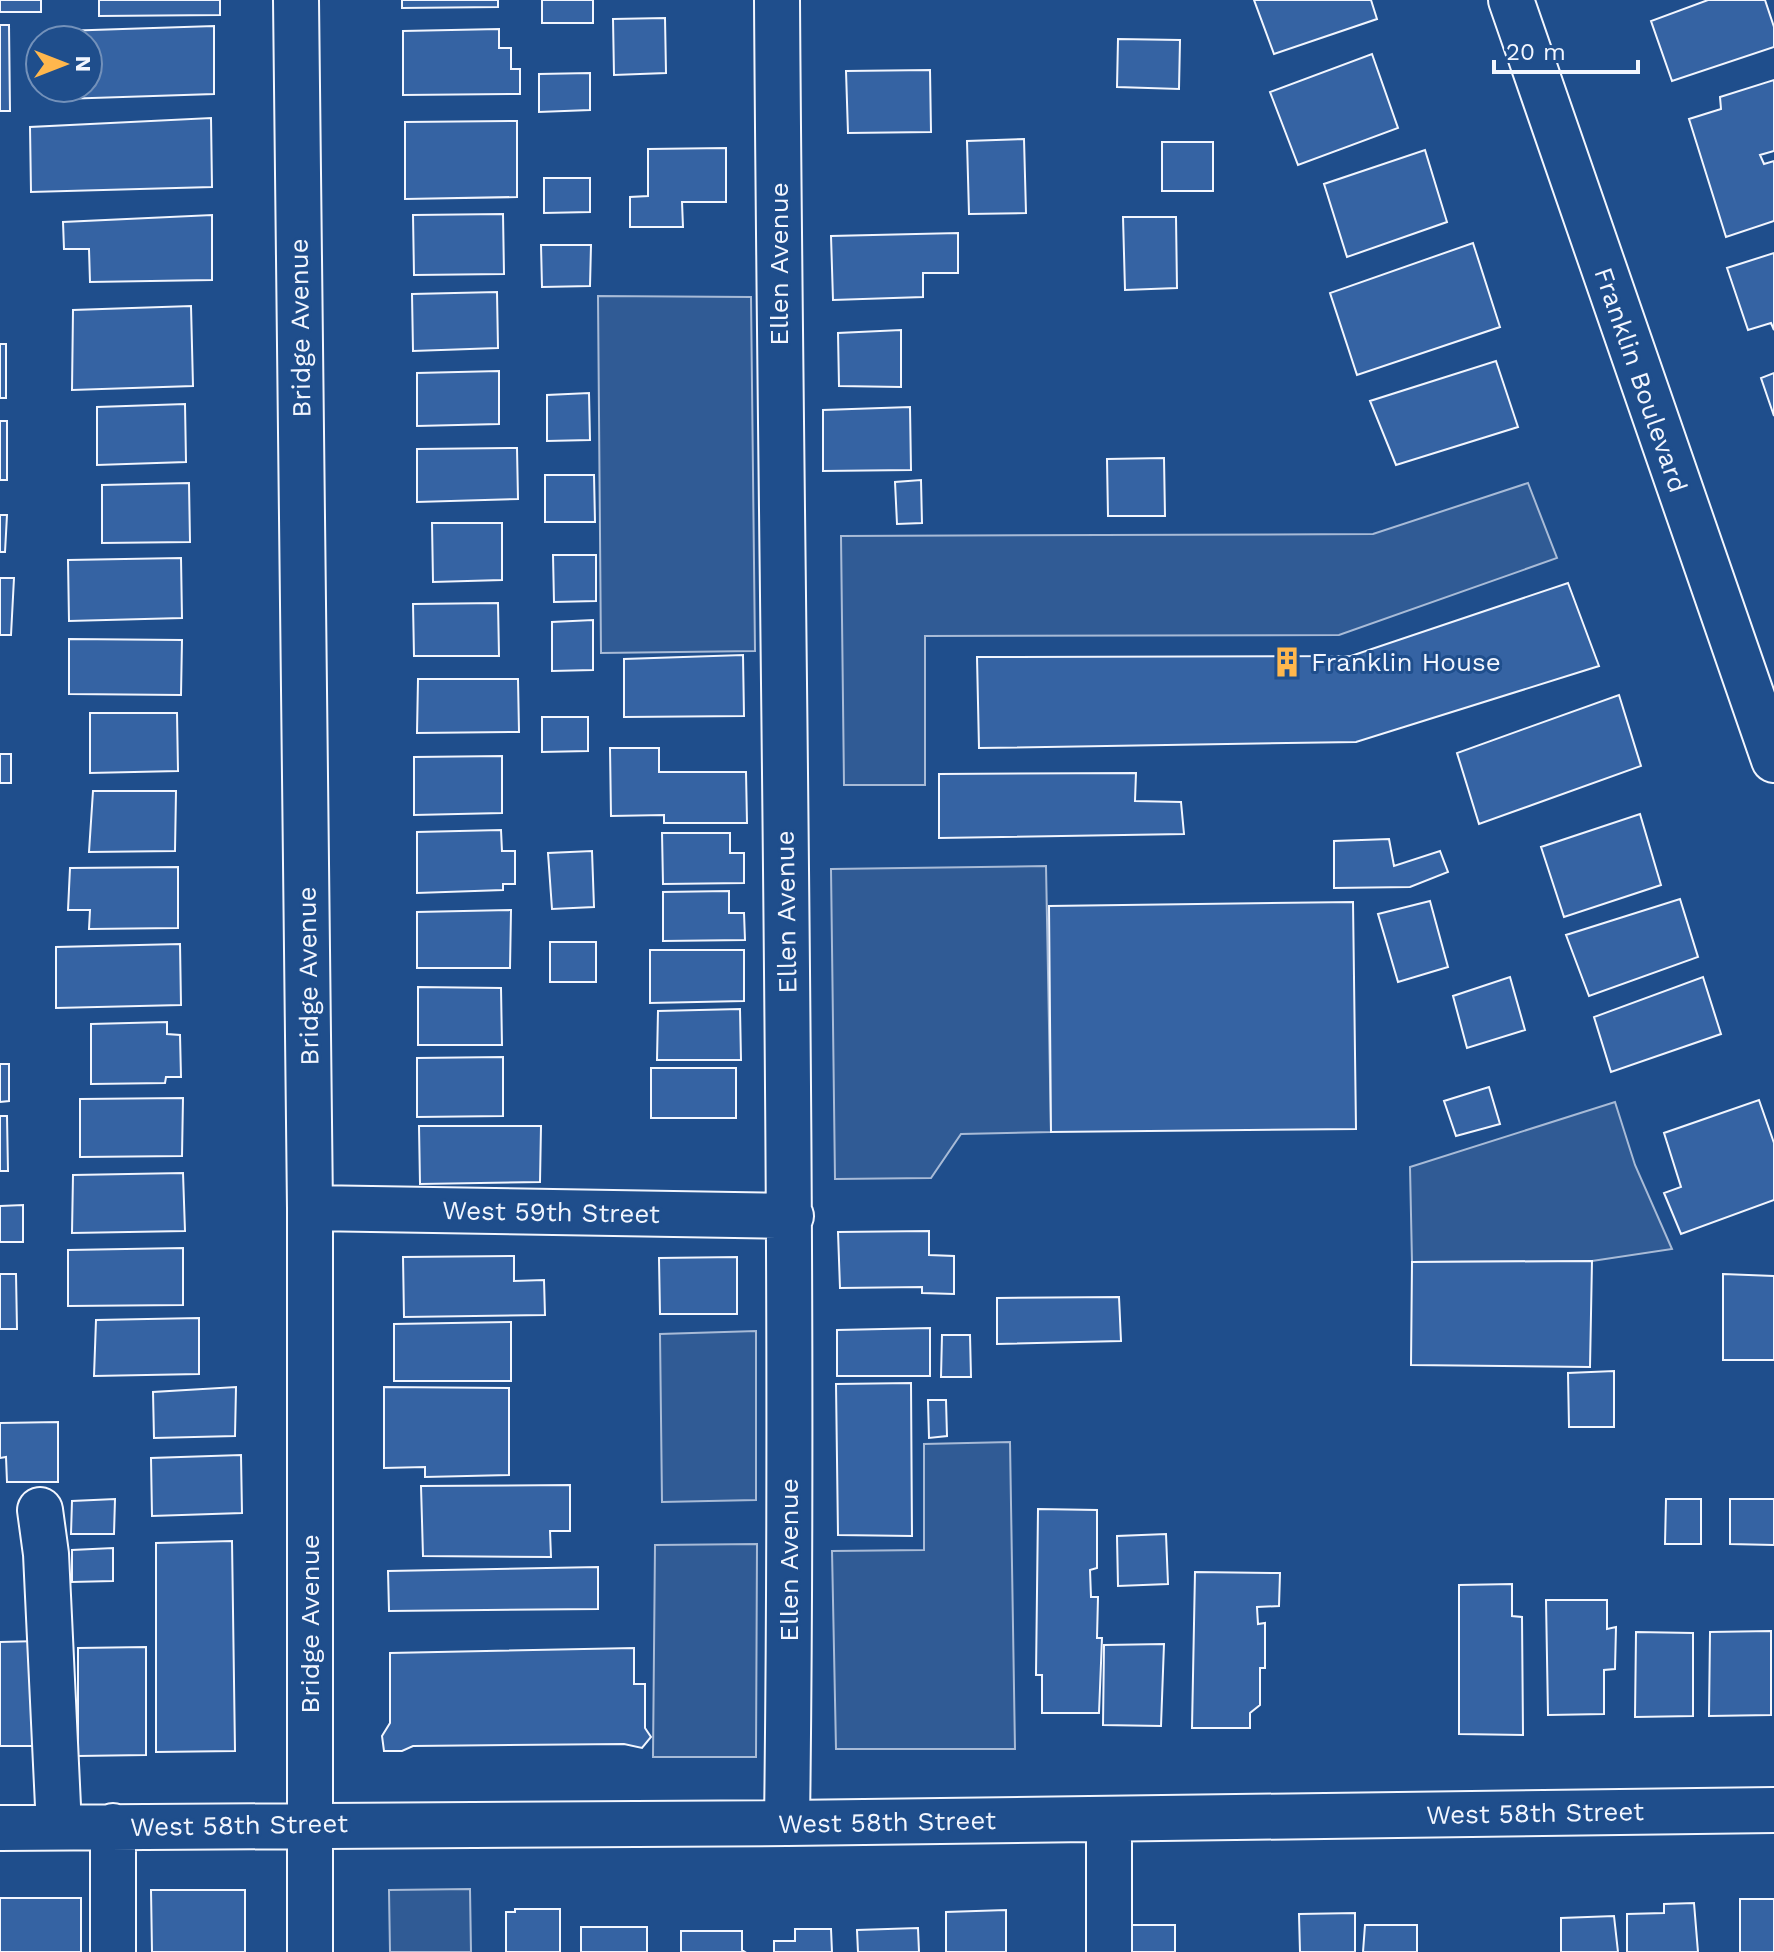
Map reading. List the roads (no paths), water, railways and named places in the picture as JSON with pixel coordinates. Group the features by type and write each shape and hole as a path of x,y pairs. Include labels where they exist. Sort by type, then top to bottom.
{"street":[{"name":"Bridge Avenue","path":"296,0 310,1208 310,1952"},
{"name":"Ellen Avenue","path":"777,0 781,637 791,1216 787,1823"},
{"name":"Franklin Boulevard","path":"1511,0 1774,760"},
{"name":"West 59th Street","path":"310,1208 791,1216"},
{"path":"40,1510 46,1554 59,1827"},
{"name":"West 58th Street","path":"0,1828 310,1823 787,1823 1774,1810"},
{"path":"1109,1819 1109,1952"},
{"path":"113,1826 113,1952"}],"place":[{"name":"Franklin House","path":"1287,662"}]}
